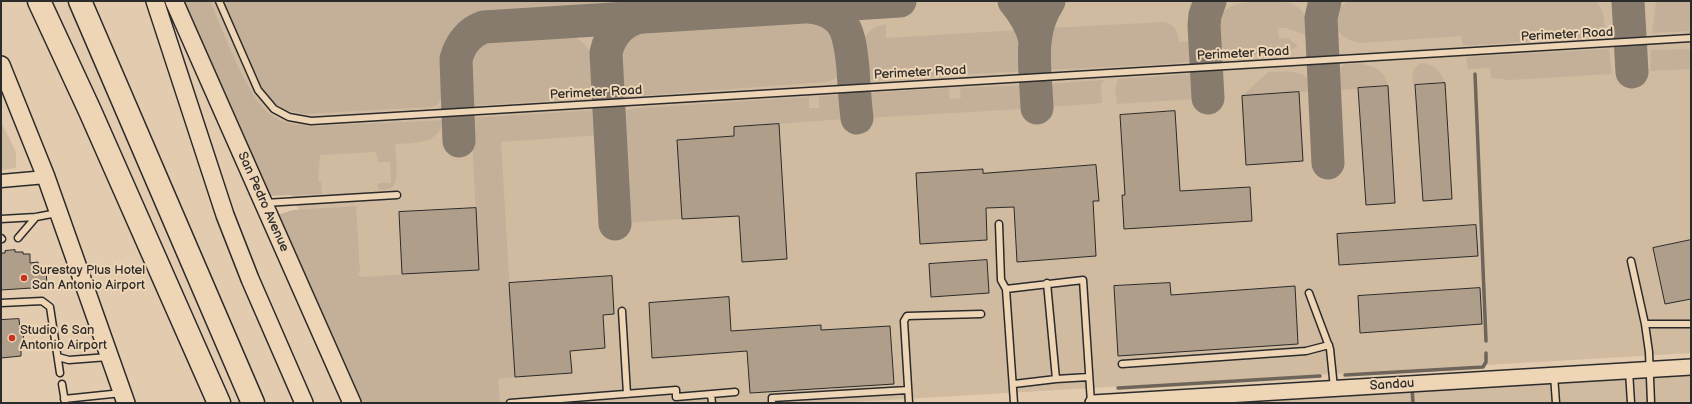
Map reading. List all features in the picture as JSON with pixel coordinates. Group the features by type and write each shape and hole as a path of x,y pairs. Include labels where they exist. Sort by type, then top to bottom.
{"highway":[{"path":"39,1 219,403"},
{"path":"80,1 252,403"}],"main road":[{"path":"154,1 225,215 250,279 304,403"},
{"name":"San Pedro Avenue","path":"174,1 352,403"},
{"path":"1,65 59,212 108,357 124,398"}],"street":[{"path":"1,181 46,177"},
{"name":"Sandau","path":"1092,403 1226,399 1334,388 1691,367"}],"lane":[{"name":"Perimeter Road","path":"219,1 258,90 274,109 289,117 311,121 1691,38"},
{"path":"264,204 397,195"},
{"path":"1,219 36,217 59,212"},
{"path":"18,238 36,217"},
{"path":"998,224 1001,280 1006,288 1014,384 1014,403"},
{"path":"1632,261 1645,324 1649,352 1651,403"},
{"path":"1006,288 1083,280 1092,403"},
{"path":"1047,283 1056,379"},
{"path":"1309,293 1329,345 1334,388"},
{"path":"1,303 42,300 50,307 60,373"},
{"path":"622,311 627,394"},
{"path":"909,403 904,321 907,316 981,314"},
{"path":"1645,324 1691,324"},
{"path":"1122,364 1306,351 1329,345"},
{"path":"58,357 69,360 108,357"},
{"path":"1630,371 1631,403"},
{"path":"1554,375 1556,403"},
{"path":"1014,384 1089,377"},
{"path":"62,384 64,401 124,398"},
{"path":"510,403 676,390 676,397 736,392"},
{"path":"772,403 772,398 908,390"},
{"path":"711,394 712,403"}],"shaded area":[{"path":"178,1 210,1 235,60 251,91 268,113 279,120 304,126 317,126 445,120 442,128 432,138 425,141 395,144 397,174 394,184 389,189 380,190 377,186 379,183 391,183 390,162 378,162 376,152 320,155 318,181 321,181 322,194 269,196"},
{"path":"205,1 1691,1 1691,353 836,403 397,403 378,388"},
{"path":"224,1 711,1 478,16 462,26 456,32 447,47 444,55 442,71 443,92 438,104 432,107 304,114 285,110 271,100 260,84"},
{"path":"1277,1 1289,3 1299,8 1307,20 1309,30 1308,36 1286,28 1278,28 1279,39 1288,38 1298,46 1294,49 1281,53 1248,55 1232,54 1225,50 1220,44 1216,30 1220,16 1225,11 1232,6 1242,3"},
{"path":"1348,1 1597,1 1603,13 1606,36 1476,45 1463,45 1461,36 1360,43 1344,37 1336,26 1336,14"},
{"path":"1656,1 1691,1 1691,31 1652,33"},
{"path":"806,19 823,23 835,34 839,46 841,67 835,79 826,82 622,97 618,96 616,93 615,57 617,48 621,41 628,35 638,30 653,27"},
{"path":"1164,22 1171,25 1175,29 1179,42 1195,41 1195,61 1169,64 1044,70 1044,37 1049,28"},
{"path":"886,24 886,38 1018,30 1025,41 1026,71 867,80 863,76 862,59 865,37 876,27"},
{"path":"559,33 572,36 582,42 589,51 593,63 595,63 597,98 468,106 466,67 472,51 478,44 488,38"},
{"path":"1609,49 1612,74 1510,80 1491,78 1490,68 1468,69 1466,57"},
{"path":"1691,49 1691,69 1650,71 1651,50"},
{"path":"1420,63 1436,68 1445,83 1413,85 1413,72"},
{"path":"1345,64 1372,66 1383,74 1388,87 1337,90 1340,68"},
{"path":"1268,72 1296,72 1302,74 1307,78 1313,91 1242,96"},
{"path":"1193,74 1197,91 1195,99 1117,104 1115,89 1118,79"},
{"path":"1103,80 1104,82 1101,83 1102,103 1051,107 1047,104 1046,84"},
{"path":"1027,85 1027,105 1023,109 866,118 865,101 870,93 949,88 950,99 961,98 960,88"},
{"path":"843,95 845,119 734,127 734,136 678,140 682,219 624,223 618,117 622,111 639,108 809,97 809,108 819,108 819,96"},
{"path":"597,110 599,135 501,142 515,377 498,379 500,403 358,403 278,217 280,214 293,210 356,206 360,272 358,275 361,277 479,270 472,140 469,118"},
{"path":"1,122 16,152 16,168 1,170"},
{"path":"1691,374 1691,403 1239,403"}],"building":[{"path":"1445,83 1452,199 1423,201 1415,85"},
{"path":"1388,86 1395,203 1366,205 1358,88"},
{"path":"1299,92 1303,161 1246,165 1242,96"},
{"path":"1175,111 1180,191 1250,187 1252,221 1124,229 1122,195 1125,195 1120,115"},
{"path":"779,124 787,259 742,262 739,216 682,219 677,140 734,136 734,127"},
{"path":"1096,165 1099,201 1093,201 1096,256 1017,262 1014,207 986,208 987,240 920,244 916,173 983,169 983,173"},
{"path":"476,208 479,270 402,274 399,212"},
{"path":"1476,225 1478,256 1339,265 1337,234"},
{"path":"1691,240 1691,299 1665,304 1653,248"},
{"name":"Surestay Plus Hotel San Antonio Airport","path":"15,250 15,252 30,254 30,263 38,262 38,268 46,267 47,287 1,290 1,253"},
{"path":"987,260 989,293 931,297 929,264"},
{"path":"612,276 614,314 603,315 605,348 570,351 572,373 515,377 509,283"},
{"path":"1170,283 1171,295 1295,286 1298,344 1118,356 1114,286"},
{"path":"1480,288 1482,324 1360,333 1358,296"},
{"path":"729,297 731,331 821,325 821,330 890,326 894,384 750,393 747,351 652,358 649,303"},
{"name":"Studio 6 San Antonio Airport","path":"19,319 20,329 23,329 24,346 21,347 21,356 1,358 1,320"}],"waterway":[{"path":"1475,74 1486,341"},
{"path":"1345,375 1483,367 1486,362 1486,353"},
{"path":"1118,388 1320,376"},
{"path":"1412,388 1413,403"}],"taxiway":[{"path":"459,141 456,59 460,48 466,39 474,32 484,27 900,1"},
{"path":"1014,1 1027,20 1035,41"},
{"path":"1037,108 1034,53 1035,40 1042,14 1049,1"},
{"path":"1208,98 1204,25 1205,15 1210,1"},
{"path":"1325,1 1321,18 1328,163"},
{"path":"1628,1 1632,72"},
{"path":"807,7 820,9 831,13 844,26 848,35 852,57 857,118"},
{"path":"615,224 606,53 610,40 617,30 627,22 639,17"}],"place":[{"name":"Surestay Plus Hotel San Antonio Airport","path":"24,278"},
{"name":"Studio 6 San Antonio Airport","path":"12,338"}]}
